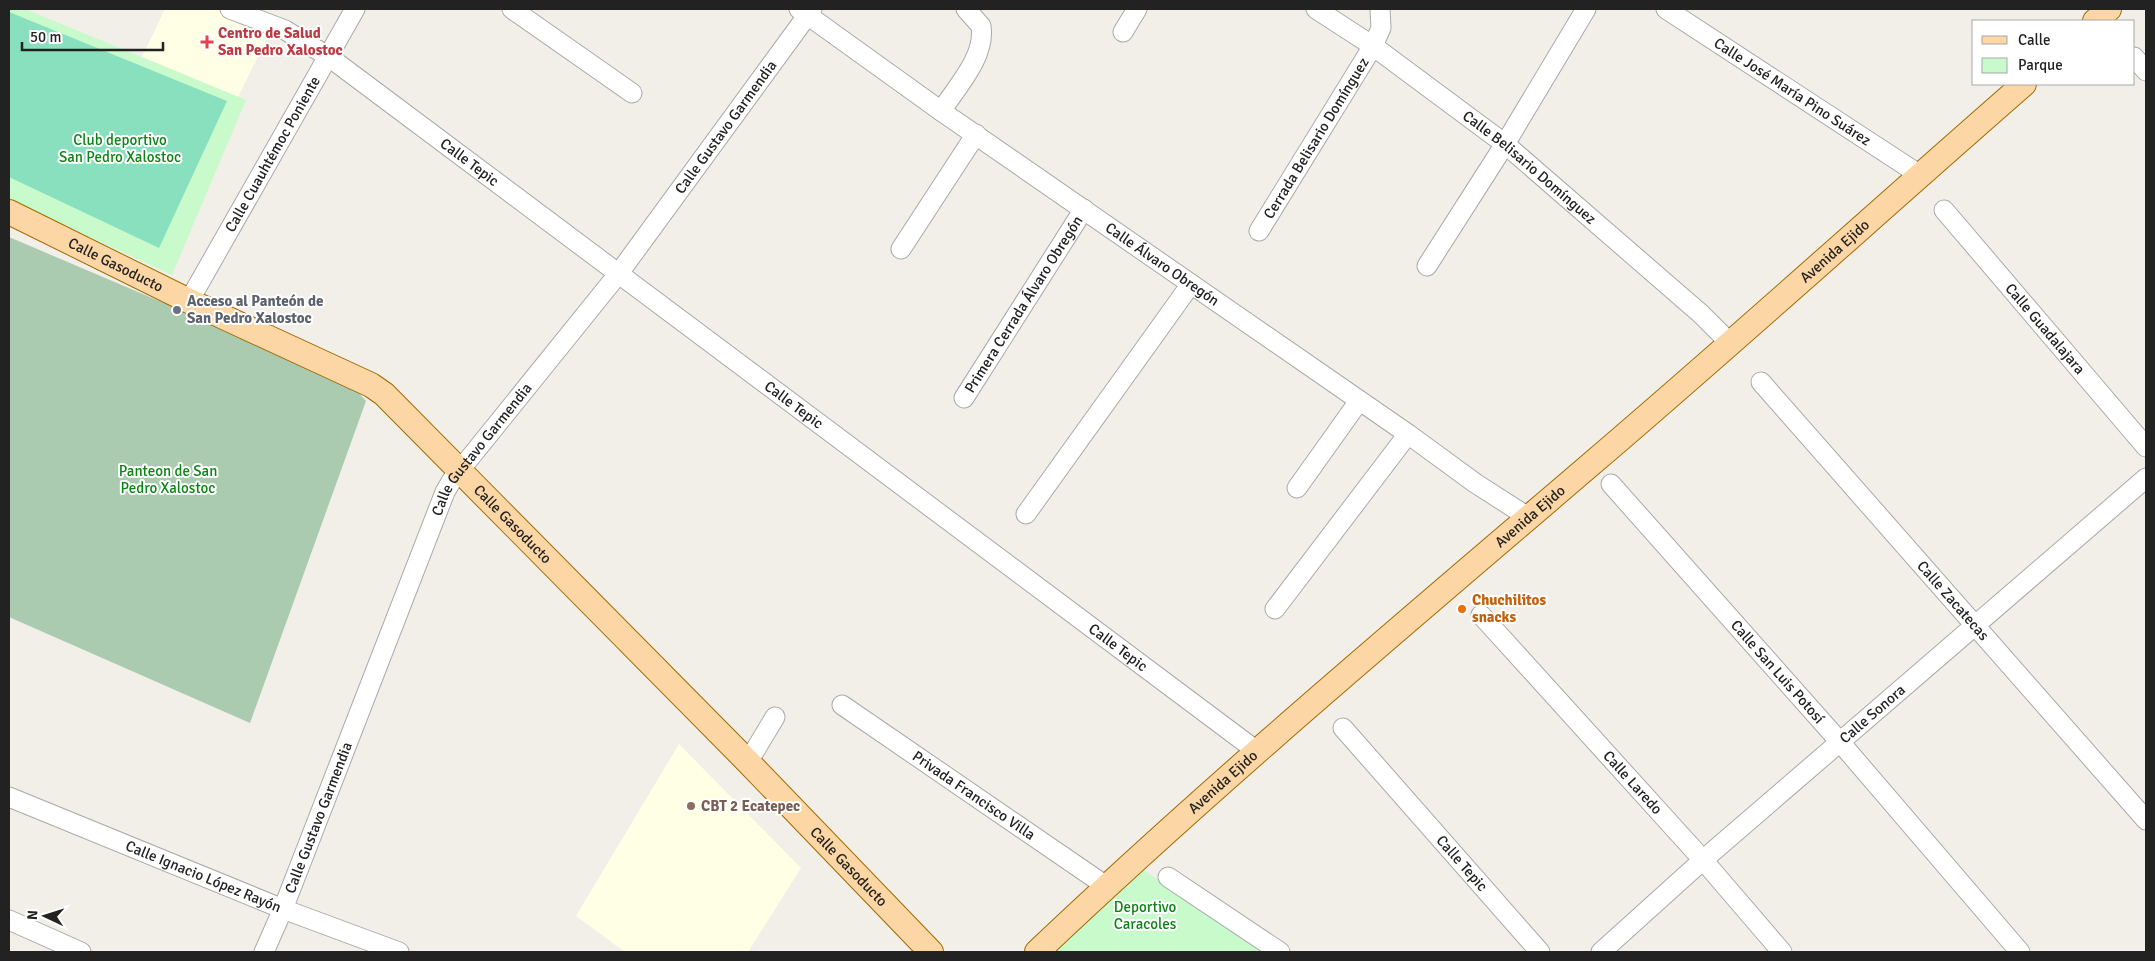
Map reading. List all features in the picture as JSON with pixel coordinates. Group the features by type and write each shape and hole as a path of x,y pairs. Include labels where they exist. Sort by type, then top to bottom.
{"main road":[{"path":"2096,20 2109,9"},
{"name":"Avenida Ejido","path":"1037,952 1106,886 1258,752 1730,343 2023,85"},
{"name":"Calle Gasoducto","path":"9,212 189,301 370,385 384,394 748,762 931,952"}],"street":[{"name":"Calle Tepic","path":"230,9 285,30 329,57 1258,752"},
{"name":"Calle Cuauhtémoc Poniente","path":"189,301 355,9"},
{"path":"512,9 632,93"},
{"path":"941,111 975,58 981,44 981,26 966,9"},
{"path":"1123,32 1138,9"},
{"name":"Calle Belisario Domínguez","path":"1316,9 1373,46 1505,144 1702,314 1730,343"},
{"name":"Cerrada Belisario Domínguez","path":"1259,231 1373,46 1381,28 1380,9"},
{"path":"1427,266 1505,144 1586,9"},
{"name":"Calle José María Pino Suárez","path":"1666,9 1920,175"},
{"name":"Calle Álvaro Obregón","path":"806,11 941,111 1408,434 1475,483 1528,517"},
{"name":"Calle Gustavo Garmendia","path":"264,952 283,909 445,492 460,470 619,273 806,11"},
{"path":"2135,58 2146,71"},
{"path":"901,249 976,134"},
{"name":"Primera Cerrada Álvaro Obregón","path":"964,398 1084,209"},
{"name":"Calle Guadalajara","path":"1944,210 2146,447"},
{"path":"1026,514 1191,284"},
{"name":"Calle Zacatecas","path":"1761,382 1976,624 2146,820"},
{"path":"1297,488 1359,401"},
{"path":"1275,609 1408,434"},
{"name":"Calle Sonora","path":"1601,952 1703,860 2146,478"},
{"name":"Calle San Luis Potosí","path":"1611,484 1840,742 2020,952"},
{"name":"Calle Laredo","path":"1481,615 1703,860 1782,952"},
{"name":"Privada Francisco Villa","path":"842,705 1106,886"},
{"path":"748,762 775,717"},
{"name":"Calle Tepic","path":"1343,728 1540,952"},
{"name":"Calle Ignacio López Rayón","path":"9,797 283,909 399,952"},
{"path":"1168,877 1280,952"},
{"path":"9,920 81,952"}],"shaded area":[{"name":"Centro de Salud San Pedro Xalostoc","path":"165,9 225,9 272,28 238,97 142,57"},
{"name":"CBT 2 Ecatepec","path":"679,744 801,868 748,952 625,952 576,916"}],"green space":[{"name":"Club deportivo San Pedro Xalostoc","path":"9,9 25,9 246,100 172,275 9,200"},
{"name":"Club deportivo San Pedro Xalostoc","path":"9,12 227,101 159,248 9,177"},
{"name":"Panteon de San Pedro Xalostoc","path":"9,237 185,312 357,391 366,401 250,723 9,617"},
{"name":"Deportivo Caracoles","path":"1140,868 1271,952 1049,952"}],"place":[{"name":"Centro de Salud San Pedro Xalostoc","path":"207,42"},
{"name":"Acceso al Panteón de San Pedro Xalostoc","path":"177,310"},
{"name":"Chuchilitos snacks","path":"1462,609"},
{"name":"CBT 2 Ecatepec","path":"691,806"}]}
